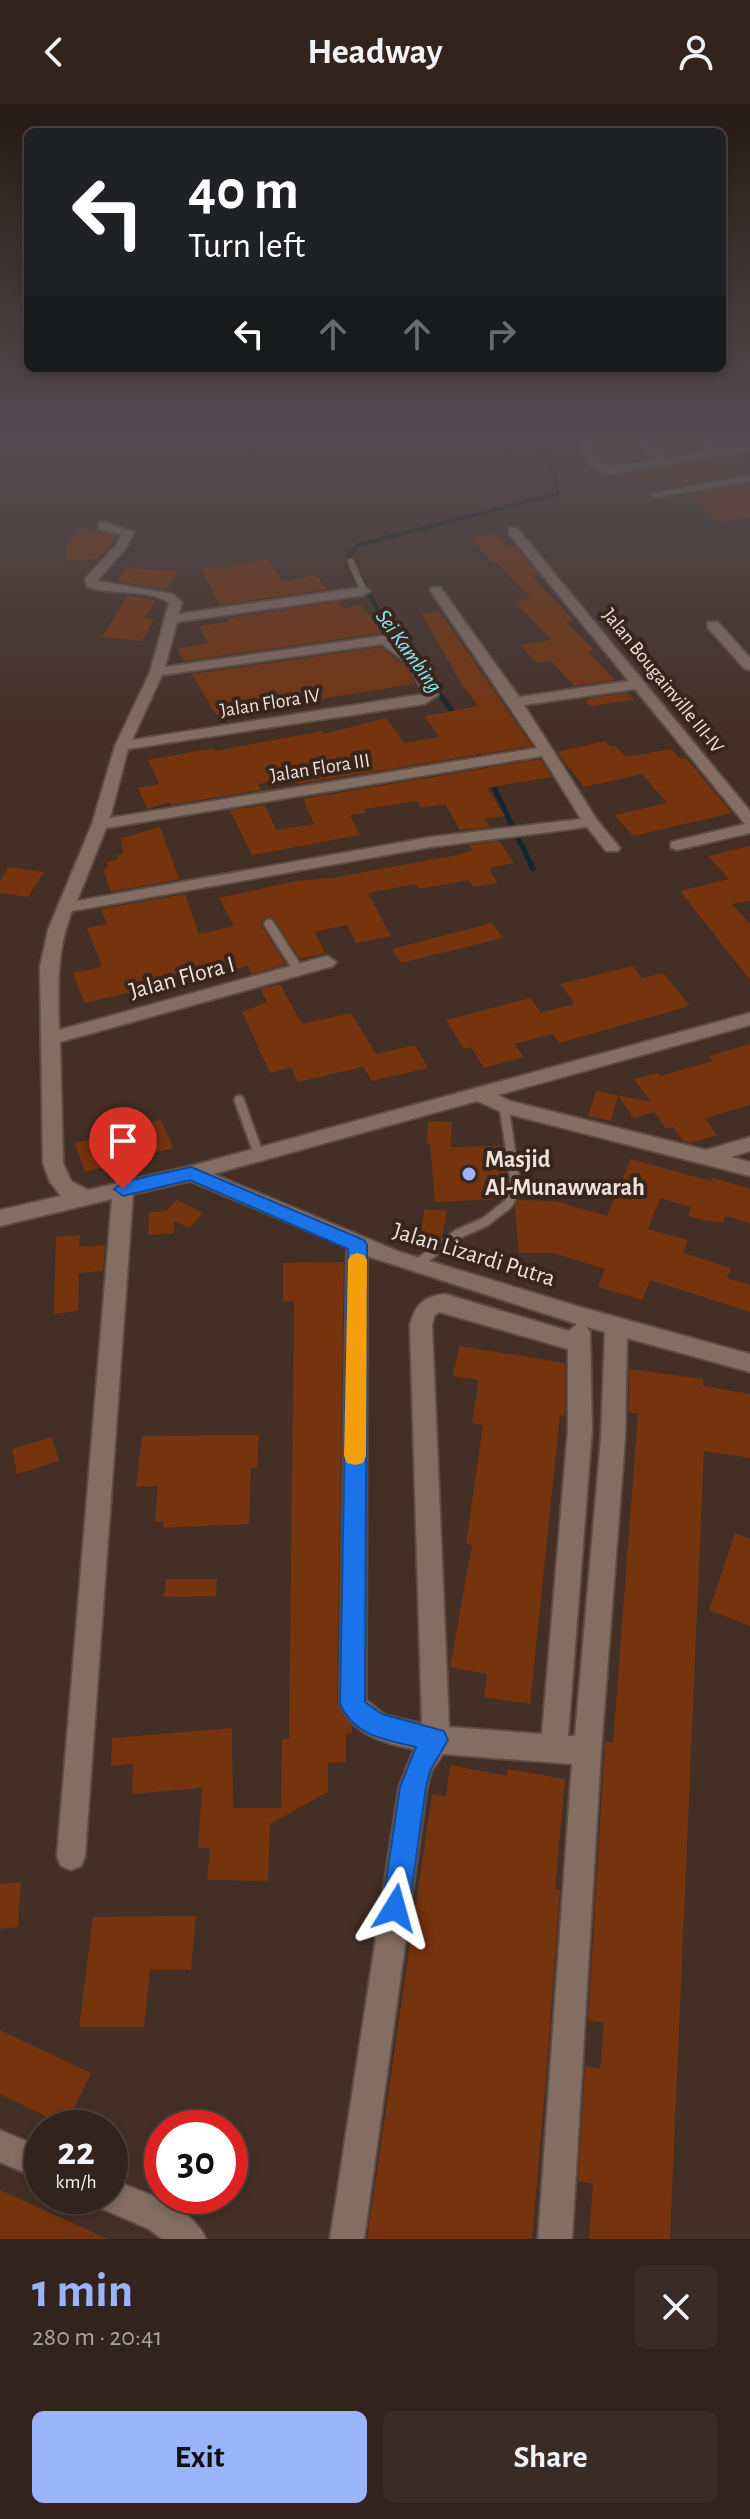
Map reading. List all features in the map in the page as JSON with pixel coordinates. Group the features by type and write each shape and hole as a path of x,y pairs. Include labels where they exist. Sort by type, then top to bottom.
{"street":[{"path":"87,1197 71,1195 60,1186 53,1163 49,967 63,908 100,824 122,746 157,672 176,602 167,594 101,588 91,583 127,535"},
{"name":"Jalan Bougainville III-IV","path":"516,535 750,821"},
{"path":"436,590 515,702 591,822 612,848"},
{"path":"172,619 364,591"},
{"path":"713,625 748,662"},
{"name":"Jalan Flora IV","path":"122,746 424,700 431,695 423,678 400,647 383,640 157,672"},
{"path":"515,702 639,684"},
{"name":"Jalan Flora III","path":"100,824 547,751"},
{"path":"63,908 431,842 591,822"},
{"path":"677,845 750,828"},
{"name":"Jalan Flora I","path":"49,1039 327,962"},
{"path":"0,1218 259,1155 750,1019"},
{"path":"480,1094 504,1106 750,1169"},
{"path":"708,1157 750,1144"},
{"name":"Jalan Lizardi Putra","path":"191,1173 393,1258 580,1316 750,1363"},
{"path":"71,1856 123,1189"},
{"path":"363,1247 353,1704 357,1712 377,1725 422,1737 587,1751"},
{"path":"347,2239 422,1737 421,1325 424,1312 434,1304 445,1303 579,1343"},
{"path":"554,1747 580,1429 580,1316"},
{"path":"555,2239 587,1751 613,1438 616,1324"},
{"path":"580,1429 613,1438"},
{"path":"0,2146 24,2156"},
{"path":"128,2203 161,2217 189,2239"}],"lane":[{"path":"351,562 364,591"},
{"path":"269,924 299,971"},
{"path":"239,1100 259,1155"},
{"path":"417,1264 458,1234 492,1218 508,1204 516,1189 504,1106"}],"building":[{"path":"75,535 117,536 99,559 65,561 67,544"},
{"path":"496,535 509,547 515,546 538,574 531,575 574,621 566,622 594,650 588,652 615,680 574,686 551,661 536,663 521,645 551,640 516,602 531,598 471,538"},
{"path":"267,559 282,581 316,575 327,589 219,605 201,568 234,568 231,564"},
{"path":"127,567 179,570 168,588 162,589 117,581"},
{"path":"127,596 156,600 145,618 154,619 142,641 102,637"},
{"path":"337,602 342,609 361,605 382,633 184,661 177,649 208,643 199,626 228,622 226,618"},
{"path":"440,612 532,746 297,784 294,778 258,784 261,790 171,805 170,802 147,809 138,788 159,784 148,760 322,731 323,734 386,718 404,743 439,737 425,716 478,706 462,685 422,614"},
{"path":"381,647 406,666 415,684 216,715 192,674"},
{"path":"627,693 634,700 590,706 585,699"},
{"path":"605,741 626,757 671,749 681,759 686,758 732,813 633,836 614,815 667,803 642,774 584,787 557,752"},
{"path":"540,759 552,777 487,788 505,816 485,819 490,827 460,830 445,804 421,808 417,801 364,809 366,813 350,815 360,835 252,855 230,810 265,805 276,830 314,824 303,799"},
{"path":"160,827 179,879 111,892 103,869 108,868 106,862 119,859 117,855 123,854 121,838"},
{"path":"499,841 514,863 489,868 497,883 473,887 469,880 419,889 416,884 368,893 391,936 356,943 347,925 315,932 325,953 300,959 275,920 268,917 262,921 262,927 286,964 252,974 248,966 158,990 156,987 84,1003 73,973 102,967 87,928 107,924 101,909 185,894 199,934 234,926 219,898 296,881 332,878 457,855 472,850 469,845"},
{"path":"750,846 750,903 732,904 750,924 750,980 680,891 729,879 708,856"},
{"path":"9,867 44,872 28,897 0,893 0,881"},
{"path":"492,923 503,938 401,963 392,949"},
{"path":"633,966 642,978 663,973 690,1006 559,1043 552,1034 515,1044 524,1057 484,1068 471,1047 464,1049 446,1020 530,998 541,1012 575,1004 560,984"},
{"path":"280,984 302,1024 351,1013 376,1054 415,1045 428,1068 372,1081 363,1067 298,1082 291,1068 270,1073 242,1012 267,1002 260,989"},
{"path":"750,1044 750,1105 705,1118 717,1135 690,1143 683,1141 673,1127 666,1129 654,1112 634,1118 618,1096 611,1121 588,1116 596,1091 651,1102 634,1079 658,1073 660,1076 713,1061 709,1056"},
{"path":"161,1120 173,1148 85,1172 75,1143"},
{"name":"Masjid Al-Munawwarah","path":"428,1121 452,1122 451,1147 501,1146 507,1190 502,1199 435,1202 430,1144 427,1144"},
{"path":"631,1159 750,1189 750,1223 725,1216 723,1223 688,1216 691,1207 660,1198 648,1229 688,1240 683,1253 731,1268 727,1278 750,1285 750,1312 650,1280 642,1300 598,1287 605,1269 553,1253 519,1253 515,1206 518,1200 555,1201 607,1216"},
{"path":"177,1200 203,1213 189,1228 174,1221 174,1233 148,1235 149,1212 166,1211"},
{"path":"424,1209 447,1211 442,1237 421,1235"},
{"path":"80,1235 79,1247 105,1245 103,1271 79,1273 78,1311 54,1314 56,1237"},
{"path":"344,1262 337,1704 352,1727 352,1733 346,1734 346,1762 328,1763 328,1792 270,1824 268,1881 207,1880 210,1848 198,1848 202,1788 132,1794 133,1764 111,1766 112,1738 232,1728 233,1808 281,1808 282,1739 289,1739 294,1301 283,1301 283,1263"},
{"path":"459,1346 565,1363 565,1416 560,1415 530,1704 484,1697 487,1674 450,1667 472,1545 466,1544 483,1425 472,1423 479,1380 453,1376"},
{"path":"629,1369 703,1379 703,1386 750,1394 750,1458 704,1451 670,2239 589,2239 593,2184 578,2181 585,2066 600,2069 604,2023 588,2020 605,1741 613,1743 638,1414 629,1412"},
{"path":"259,1435 257,1468 251,1468 249,1524 163,1528 164,1521 155,1522 158,1486 136,1487 142,1436"},
{"path":"52,1437 59,1461 17,1474 12,1449"},
{"path":"735,1533 750,1539 750,1626 709,1610"},
{"path":"166,1579 217,1579 216,1596 164,1597"},
{"path":"450,1765 507,1776 508,1769 565,1779 555,1889 560,1890 532,2239 367,2239 432,1794 446,1797"},
{"path":"21,1882 18,1927 0,1929 0,1884"},
{"path":"196,1916 191,1970 150,1970 144,2027 79,2027 93,1917"},
{"path":"0,2030 91,2073 74,2110 33,2110 0,2094"},
{"path":"0,2190 24,2201 24,2214 53,2214 108,2239 0,2239"}],"waterway":[{"name":"Sei Kambing","path":"354,564 349,555 358,545 399,535"},
{"name":"Sei Kambing","path":"359,574 384,622 405,649"},
{"name":"Sei Kambing","path":"431,683 456,716"},
{"name":"Sei Kambing","path":"476,750 533,869"}],"slow traffic":[{"path":"355,1456 357,1260"}],"place":[{"name":"Masjid Al-Munawwarah","path":"469,1174"}],"route":[{"path":"123,1189 191,1173 357,1245 353,1704 357,1712 377,1725 436,1740 419,1766 413,1787 395,1908"}]}
